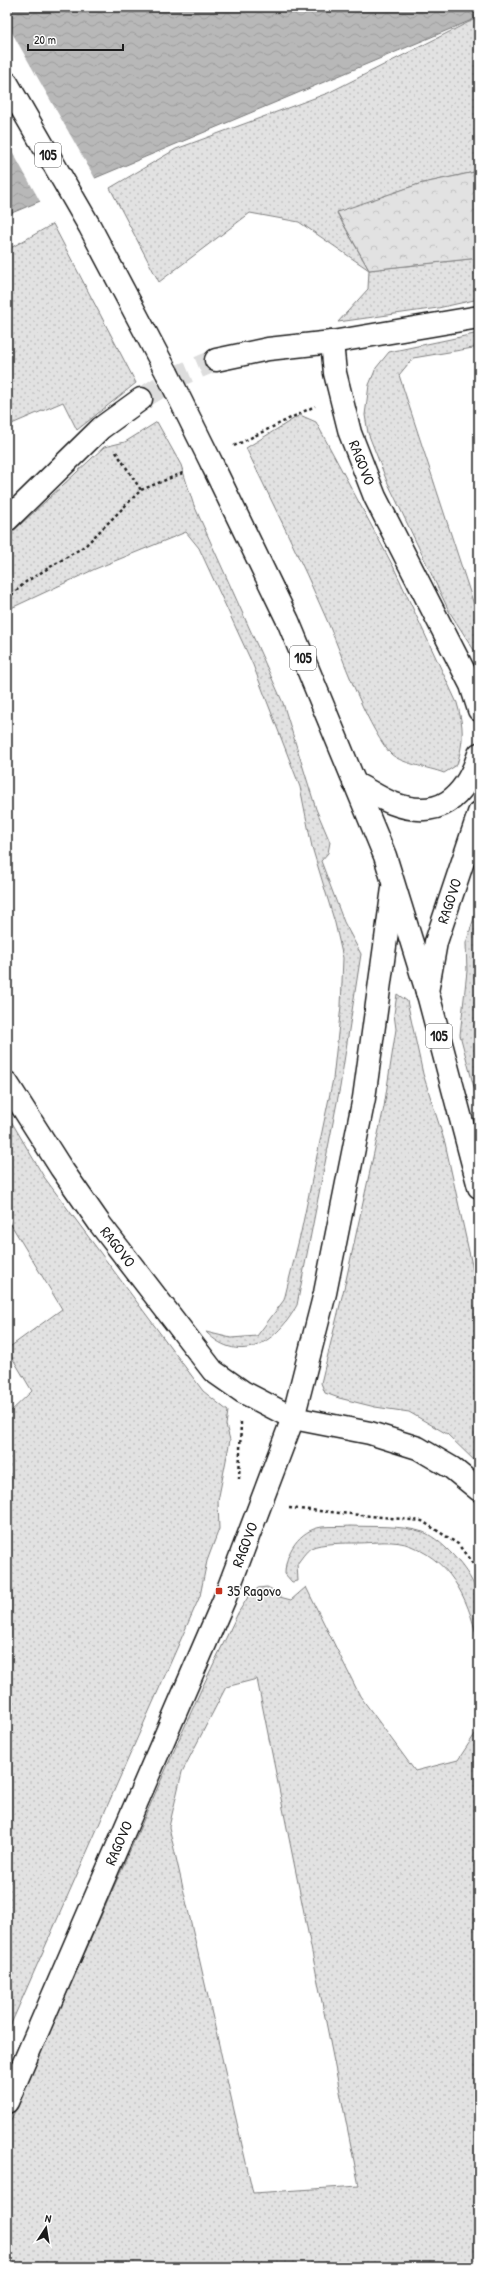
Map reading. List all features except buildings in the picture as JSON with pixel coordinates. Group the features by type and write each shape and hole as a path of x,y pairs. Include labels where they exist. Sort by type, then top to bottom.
{"street":[{"name":"105","path":"7,83 90,227 212,464 288,621 385,856 427,992 479,1187"},
{"path":"216,360 268,349 332,342 479,317"},
{"name":"RAGOVO","path":"332,342 336,373 350,433 375,497 471,684 479,710"},
{"path":"7,520 101,428 141,399"},
{"path":"354,783 392,803 418,809 438,808 460,793 473,775 479,754"},
{"name":"RAGOVO","path":"427,992 436,942 479,813"},
{"path":"394,888 364,1098 325,1293 293,1418 370,1433 418,1448 452,1468 479,1490"},
{"name":"RAGOVO","path":"7,1083 100,1224 213,1371 243,1392 293,1418 262,1506 218,1614 7,2102"}],"path":[{"path":"233,446 306,410"},
{"path":"101,428 140,490"},
{"path":"7,599 27,581 85,546 140,490 188,471"},
{"path":"262,1506 422,1521 458,1544 479,1572"}],"green space":[{"path":"479,17 479,171 419,184 337,213 369,270 299,222 250,213 159,282 110,188 176,149 328,93"},
{"path":"479,171 479,258 369,270 337,212 419,184"},
{"path":"53,224 136,383 77,430 63,402 7,426 7,250"},
{"path":"479,258 479,299 438,308 338,322 368,289 369,270"},
{"path":"479,333 479,347 413,358 399,375 479,620 479,658 449,611 386,479 368,433 365,415 369,385 376,368 389,352"},
{"path":"300,415 316,422 394,568 457,703 462,727 461,748 457,765 444,773 400,760 389,752 380,738 362,705 307,575 246,448"},
{"path":"157,422 181,465 193,503 283,703 316,809 330,842 328,853 321,861 344,922 361,954 340,1087 297,1305 280,1329 269,1339 258,1345 245,1348 232,1348 219,1342 206,1332 231,1338 257,1336 284,1300 301,1232 333,1079 341,1006 343,958 335,923 312,847 300,787 253,665 199,548 186,532 95,569 7,610 7,537 104,447 125,442"},
{"path":"479,902 479,1106 460,1035 467,971 466,943"},
{"path":"397,994 407,1001 423,1074 445,1143 479,1297 479,1465 447,1434 409,1412 375,1407 339,1398 325,1393 321,1383 346,1280 384,1107 396,1029 394,1014"},
{"path":"7,1119 11,1121 44,1177 203,1391 228,1411 226,1425 230,1440 218,1501 219,1529 207,1561 200,1596 7,2033 7,1415 32,1391 7,1349 62,1309 7,1218"},
{"path":"322,1527 396,1527 423,1532 431,1536 449,1551 466,1571 477,1592 480,1612 479,1647 471,1616 458,1587 439,1563 411,1546 384,1542 340,1543 315,1546 305,1553 297,1564 298,1581 292,1582 285,1574 288,1558 295,1544 300,1538 314,1529"},
{"path":"267,1587 273,1590 276,1596 291,1600 306,1587 360,1696 415,1771 458,1760 479,1728 479,2267 7,2267 7,2129 200,1692 238,1613 248,1597 258,1588","holes":["257,1679 359,2186 253,2193 169,1827 182,1772 226,1687"]}],"water":[{"path":"7,7 479,7 479,17 7,215"}],"pier":[{"path":"7,24 96,180 41,203 7,142"}],"tunnel":[{"path":"141,399 178,376 216,360"}],"place":[{"name":"35 Ragovo","path":"219,1591"}]}
